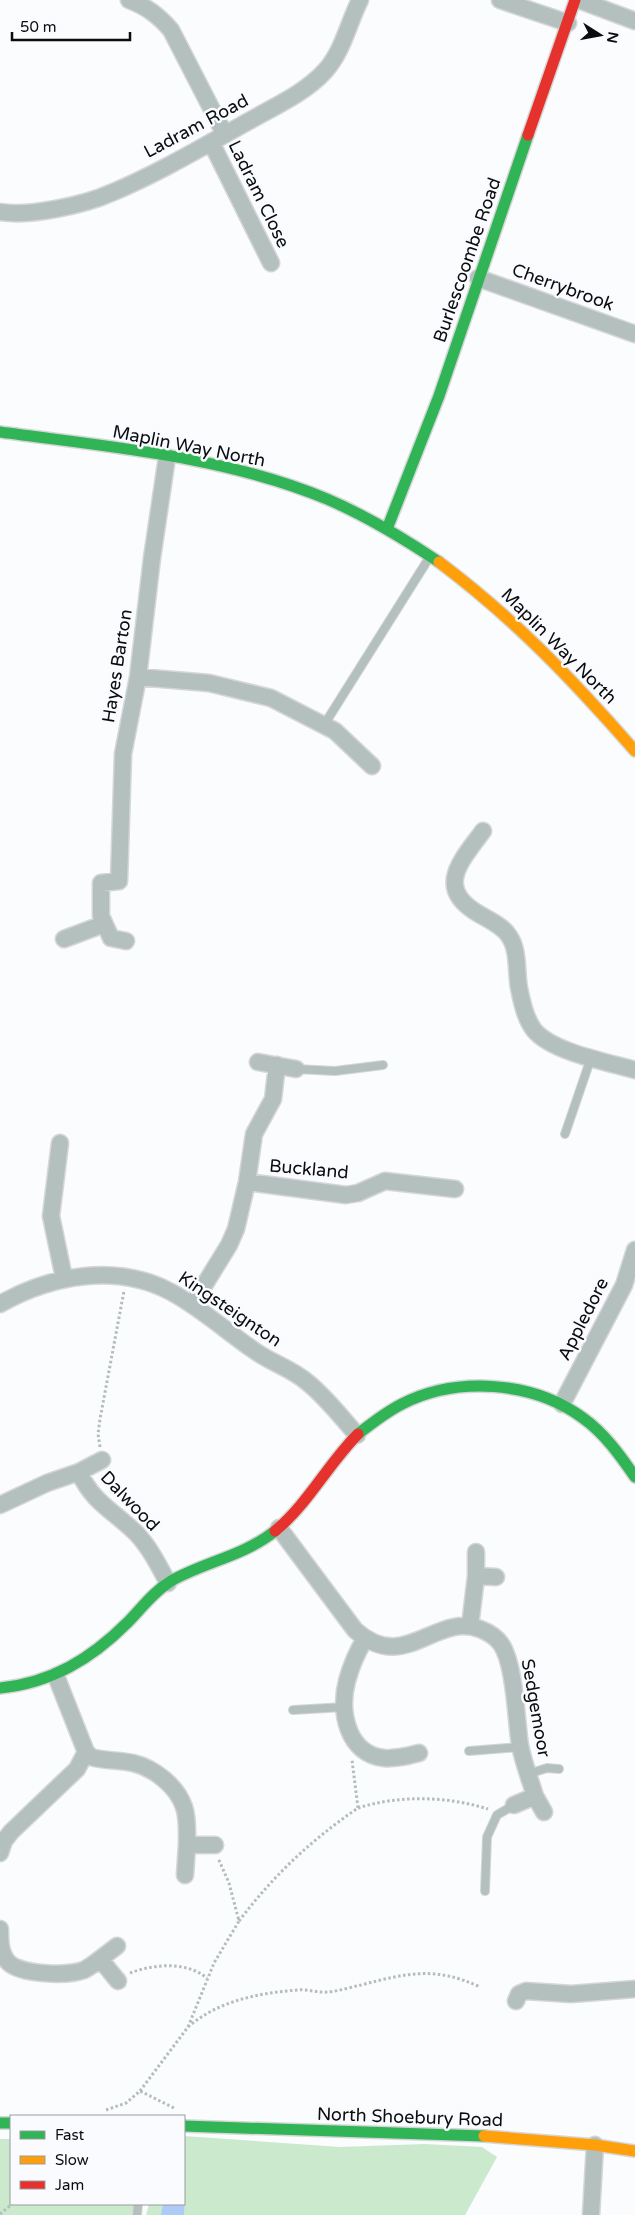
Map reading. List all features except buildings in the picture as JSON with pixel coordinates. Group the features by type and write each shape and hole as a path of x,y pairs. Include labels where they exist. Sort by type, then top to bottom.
{"street":[{"name":"Ladram Close","path":"130,0 160,16 170,30 271,264"},
{"name":"Ladram Road","path":"0,212 13,214 36,211 97,198 111,193 218,138 288,99 309,86 325,71 340,51 360,0"},
{"path":"500,0 568,23"},
{"name":"Burlescoombe Road","path":"387,529 439,396 575,0"},
{"path":"579,0 635,21"},
{"name":"Cherrybrook","path":"478,278 635,334"},
{"name":"Maplin Way North","path":"0,432 212,465 287,484 320,496 387,529 481,592 516,623 568,675 635,751"},
{"name":"Hayes Barton","path":"104,924 100,916 101,883 119,881 122,754 138,677 152,558 167,457"},
{"path":"138,677 209,683 271,698 335,731 372,766"},
{"path":"483,831 457,866 455,881 458,897 472,910 499,926 510,936 514,948 524,1011 534,1030 550,1045 635,1070"},
{"path":"64,939 104,924 111,938 126,941"},
{"path":"258,1062 296,1069"},
{"name":"Buckland","path":"192,1305 229,1245 236,1229 247,1182 254,1134 273,1099 277,1065"},
{"path":"60,1143 51,1216 64,1278"},
{"name":"Buckland","path":"247,1182 346,1195 358,1193 385,1181 455,1189"},
{"name":"Appledore","path":"562,1404 624,1285 635,1250"},
{"name":"Kingsteignton","path":"0,1304 35,1287 64,1278 84,1275 127,1278 170,1291 256,1352 306,1381 357,1434"},
{"path":"0,1688 31,1684 56,1676 97,1651 168,1583 251,1546 279,1528 311,1494 357,1434 385,1414 410,1400 431,1392 473,1385 515,1388 562,1404 595,1428 612,1444 635,1477"},
{"name":"Dalwood","path":"0,1505 47,1483 79,1472 102,1460"},
{"name":"Dalwood","path":"79,1472 92,1495 146,1545 168,1583"},
{"path":"279,1528 355,1630 365,1639 375,1644 397,1646 413,1643 449,1629 470,1626 476,1576 476,1552"},
{"path":"476,1576 496,1577"},
{"name":"Sedgemoor","path":"470,1626 490,1634 501,1644 507,1656 520,1746 535,1796 544,1812"},
{"path":"365,1639 357,1653 346,1682 344,1707 351,1736 363,1750 382,1758 418,1753"},
{"path":"56,1676 86,1752 91,1757 134,1764 155,1772 180,1797 184,1808 187,1845 185,1875"},
{"path":"0,1853 4,1841 10,1832 77,1769 86,1752"},
{"path":"514,1805 535,1796"},
{"path":"187,1845 215,1845"},
{"path":"0,1929 0,1949 7,1961 16,1968 28,1972 76,1972 84,1970 118,1946"},
{"path":"100,1959 122,1978"},
{"path":"516,2001 519,1994 526,1991 571,1994 635,1990"},
{"name":"North Shoebury Road","path":"185,2126 492,2136 595,2145 635,2151"},
{"path":"591,2215 595,2145"}],"lane":[{"path":"324,725 430,557"},
{"path":"565,1134 591,1057"},
{"path":"296,1069 335,1071 383,1065"},
{"path":"293,1710 344,1707"},
{"path":"469,1751 520,1746"},
{"path":"528,1774 547,1768 559,1769"},
{"path":"485,1891 487,1837 497,1814 514,1805"}],"path":[{"path":"102,1460 98,1434 100,1419 127,1278"},
{"path":"352,1755 358,1808"},
{"path":"188,2027 222,1948 239,1921 286,1865 323,1833 358,1808 387,1801 434,1800 475,1805 497,1814"},
{"path":"215,1845 215,1852 229,1883 239,1921"},
{"path":"122,1978 150,1967 175,1967 190,1969 208,1978"},
{"path":"106,2110 126,2103 140,2091 188,2027 203,2014 236,2001 299,1990 328,1992 408,1973 443,1974 461,1978 480,1987"},
{"path":"140,2091 180,2111"},
{"path":"0,2214 11,2205"}],"green space":[{"path":"185,2136 340,2147 424,2144 482,2147 497,2157 465,2215 146,2215 149,2205 185,2205"},
{"path":"0,2139 10,2139 10,2205 138,2205 137,2215 0,2215"}],"water":[{"path":"163,2205 184,2205 184,2215 161,2215"}],"traffic: fast":[{"path":"387,529 439,396 528,135"},
{"path":"0,432 124,448 248,472 288,484 342,506 412,544 439,562"},
{"path":"358,1434 390,1411 424,1395 446,1389 470,1386 518,1390 541,1396 583,1418 605,1437 635,1477"},
{"path":"0,1688 36,1681 69,1667 99,1648 127,1623 153,1595 171,1581 250,1547 275,1531"},
{"path":"0,2123 10,2123"},
{"path":"185,2126 484,2136"}],"traffic: slow":[{"path":"439,562 493,606 542,651 589,699 635,751"},
{"path":"484,2136 595,2145 635,2151"}],"traffic: jam":[{"path":"528,135 575,0"},
{"path":"275,1531 298,1509 358,1434"}]}
